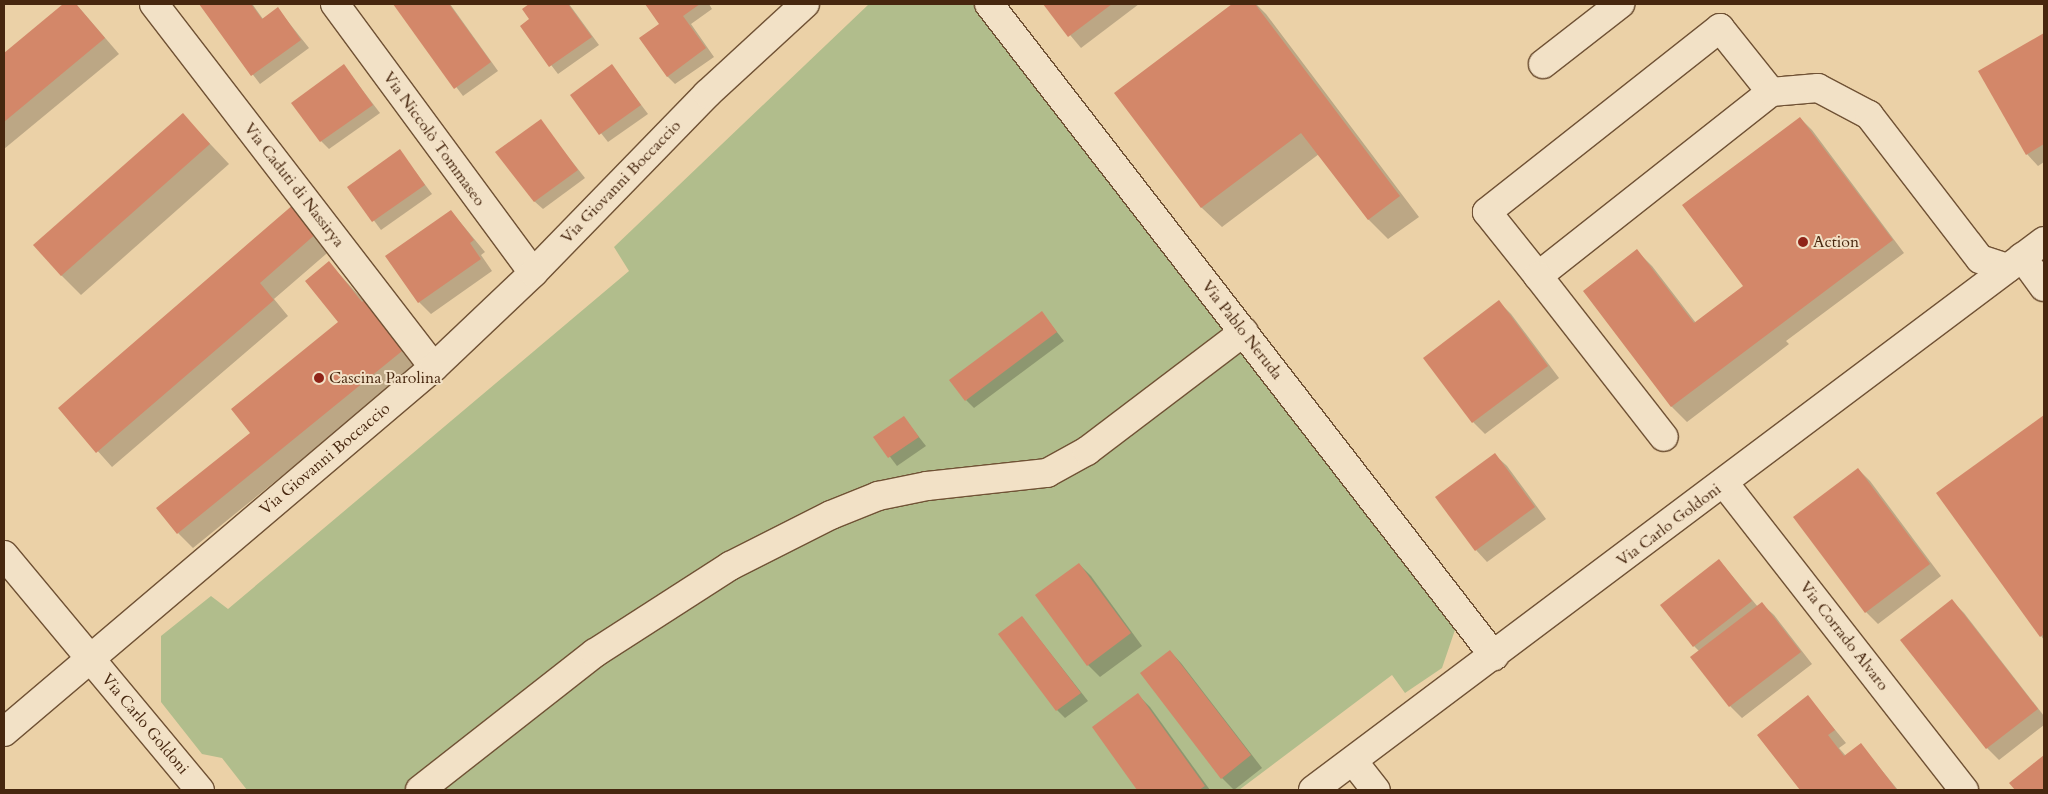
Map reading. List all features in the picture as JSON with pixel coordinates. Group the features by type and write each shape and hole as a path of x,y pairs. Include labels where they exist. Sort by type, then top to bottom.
{"street":[{"name":"Via Caduti di Nassirya","path":"154,4 434,367"},
{"name":"Via Niccolò Tommaseo","path":"334,4 533,273"},
{"name":"Via Giovanni Boccaccio","path":"4,732 434,367 533,273 707,94 806,4"},
{"name":"Via Pablo Neruda","path":"989,4 1494,656"},
{"path":"1543,64 1620,4"},
{"path":"1664,437 1487,212 1720,28 1771,92"},
{"path":"1538,276 1771,92 1818,88 1869,115 1980,259 2015,263 2044,287"},
{"name":"Via Carlo Goldoni","path":"1313,790 1494,656 2044,241"},
{"path":"420,790 594,653 730,566 830,515 878,496 919,487 1047,473 1087,451 1244,332"},
{"name":"Via Corrado Alvaro","path":"1724,483 1964,790"},
{"name":"Via Carlo Goldoni","path":"4,555 200,790"},
{"path":"1352,761 1376,790"}],"green space":[{"path":"869,4 974,4 1456,627 1442,668 1405,693 1392,675 1239,790 247,790 222,758 202,754 161,702 161,636 211,596 228,609 629,271 614,247"}],"building":[{"path":"63,4 76,4 105,38 4,122 4,53"},
{"path":"199,4 251,4 262,19 278,7 301,40 251,76"},
{"path":"393,4 449,4 491,62 454,89"},
{"path":"529,4 568,4 592,37 549,67 520,26 529,19 522,9"},
{"path":"645,4 700,4 683,16 706,48 667,77 639,38 659,24"},
{"path":"1043,4 1112,4 1068,37"},
{"path":"1232,4 1255,4 1400,196 1368,220 1301,133 1201,208 1114,93"},
{"path":"2044,33 2044,144 2026,155 1978,71"},
{"path":"344,64 373,105 320,142 291,103"},
{"path":"612,64 641,105 599,135 570,95"},
{"path":"183,113 210,144 61,276 33,245"},
{"path":"1800,117 1893,240 1671,407 1583,291 1637,249 1694,323 1743,286 1682,205"},
{"path":"541,119 578,170 534,202 495,152"},
{"path":"400,149 425,185 372,222 347,187"},
{"path":"294,204 318,232 260,283 274,300 96,453 58,408"},
{"path":"451,210 474,240 470,243 481,259 418,303 385,256"},
{"name":"Cascina Parolina","path":"329,261 362,302 367,298 407,347 177,534 156,508 250,433 231,409 338,322 305,281"},
{"path":"1499,300 1548,366 1472,423 1423,358"},
{"path":"1042,311 1057,332 965,401 949,380"},
{"path":"2044,415 2044,634 2040,637 1936,493"},
{"path":"904,416 919,437 888,458 873,437"},
{"path":"1495,453 1535,507 1475,551 1435,497"},
{"path":"1858,468 1930,564 1865,613 1793,517"},
{"path":"1719,559 1752,601 1693,647 1660,605"},
{"path":"1079,563 1131,633 1087,666 1035,595"},
{"path":"1952,599 2038,709 1986,749 1900,640"},
{"path":"1762,602 1801,652 1729,707 1690,657"},
{"path":"1022,616 1081,693 1056,711 998,634"},
{"path":"1170,650 1251,755 1221,779 1140,673"},
{"path":"1138,693 1205,786 1199,790 1137,790 1092,727"},
{"path":"1808,695 1835,730 1828,735 1844,756 1861,743 1897,790 1800,790 1757,735"},
{"path":"2044,755 2044,790 2015,790 2009,783"}],"place":[{"name":"Action","path":"1803,242"},
{"name":"Cascina Parolina","path":"319,378"}]}
